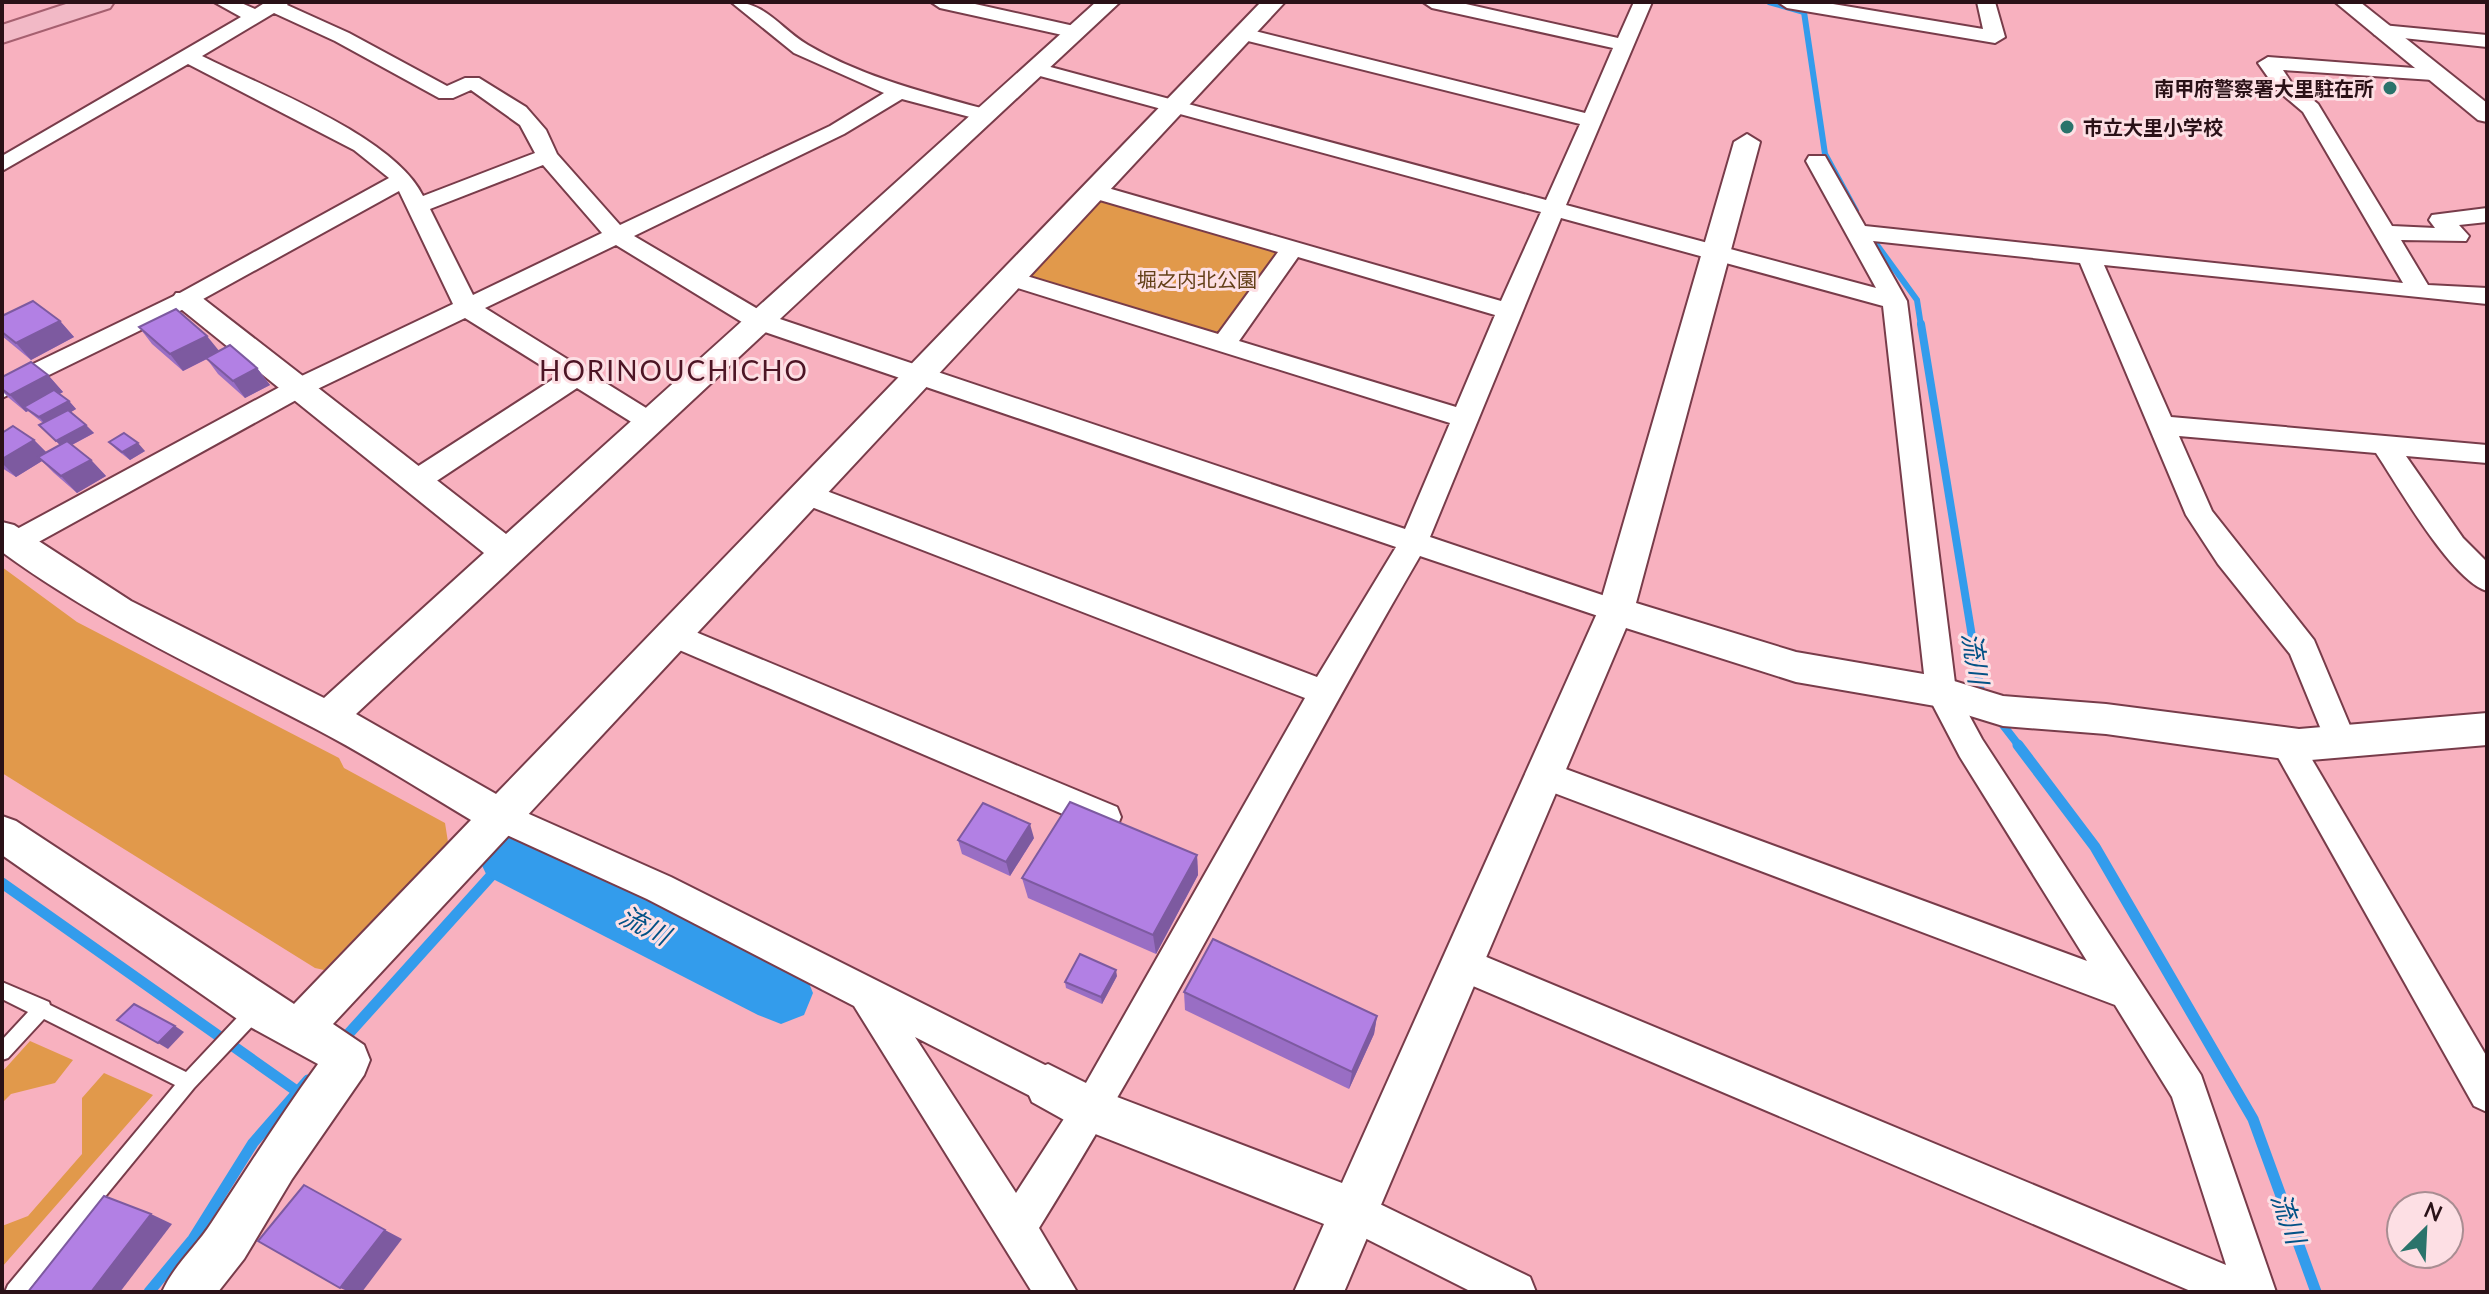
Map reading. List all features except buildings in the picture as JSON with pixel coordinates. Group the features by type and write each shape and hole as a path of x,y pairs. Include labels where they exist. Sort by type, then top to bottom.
{"main road":[{"path":"2,34 100,2"}],"street":[{"path":"223,2 270,8 342,37 446,94 472,82 541,132 547,156 616,235 759,321 1616,611 1796,667 1952,695 2003,711 2106,719 2286,743 2487,729"},
{"path":"740,2 801,49 899,92 985,115"},
{"path":"940,2 1076,32"},
{"path":"328,717 1109,2"},
{"path":"187,1292 227,1242 275,1162 325,1044 499,816 1274,2"},
{"path":"1432,2 1624,45"},
{"path":"1016,1228 1091,1110 1211,862 1324,692 1414,542 1509,311 1643,2"},
{"path":"1792,2 1995,37 1986,2"},
{"path":"2346,2 2487,115"},
{"path":"2,165 270,8"},
{"path":"2382,31 2487,41"},
{"path":"1243,34 1592,121"},
{"path":"187,56 362,145 404,179 467,308 650,422"},
{"path":"2420,292 2311,108 2284,86 2268,63 2433,74"},
{"path":"1036,69 1895,301"},
{"path":"899,92 837,130 298,388 8,539 84,591 226,669 328,717 499,816 659,888 1091,1110 1353,1211 1515,1292"},
{"path":"1319,1292 1616,611 1747,142"},
{"path":"416,206 547,156"},
{"path":"1817,161 1864,233 1895,301 1952,695 1971,748 2188,1088 2255,1292"},
{"path":"2,389 186,299 404,179"},
{"path":"1094,191 1509,311"},
{"path":"2384,232 2458,236 2440,220 2487,215"},
{"path":"1864,233 2420,292 2487,296"},
{"path":"1223,345 1292,249"},
{"path":"2088,255 2200,515 2228,556 2303,648 2340,740"},
{"path":"1010,278 1465,419"},
{"path":"186,299 507,553"},
{"path":"416,481 577,376"},
{"path":"2161,425 2487,454"},
{"path":"2385,446 2453,545 2487,580"},
{"path":"806,494 1324,692"},
{"path":"674,635 1138,831"},
{"path":"2286,743 2487,1093"},
{"path":"1544,775 2125,992"},
{"path":"2,833 249,1017 325,1044"},
{"path":"1460,963 2242,1292"},
{"path":"866,993 1056,1292"}],"lane":[{"path":"2,990 188,1082"},
{"path":"2,1052 43,1008"},
{"path":"15,1292 188,1082 249,1017"}],"green space":[{"name":"堀之内北公園","path":"1094,191 1292,249 1223,345 1010,278"},
{"path":"2,567 77,622 339,758 344,768 445,823 448,842 324,970 315,968 2,773"},
{"path":"30,1041 73,1060 55,1083 11,1094 2,1103 2,1072"},
{"path":"104,1073 153,1095 2,1267 2,1226 28,1216 82,1154 82,1098"}],"waterway":[{"name":"流川","path":"1769,2 1804,12 1825,154 1856,211"},
{"name":"流川","path":"1869,234 1917,300 1921,326"},
{"name":"流川","path":"1921,324 1982,698"},
{"name":"流川","path":"1996,716 2020,747"},
{"name":"流川","path":"2018,745 2095,847 2253,1119 2316,1292"},
{"path":"342,1041 508,857"},
{"name":"流川","path":"508,857 781,993"},
{"path":"2,883 298,1092"},
{"path":"298,1092 308,1080"},
{"path":"149,1292 193,1239 253,1143 298,1092"}],"place":[{"name":"南甲府警察署大里駐在所","path":"2390,88"},
{"name":"市立大里小学校","path":"2067,127"}],"district":[{"name":"HORINOUCHICHO","path":"674,370"}]}
